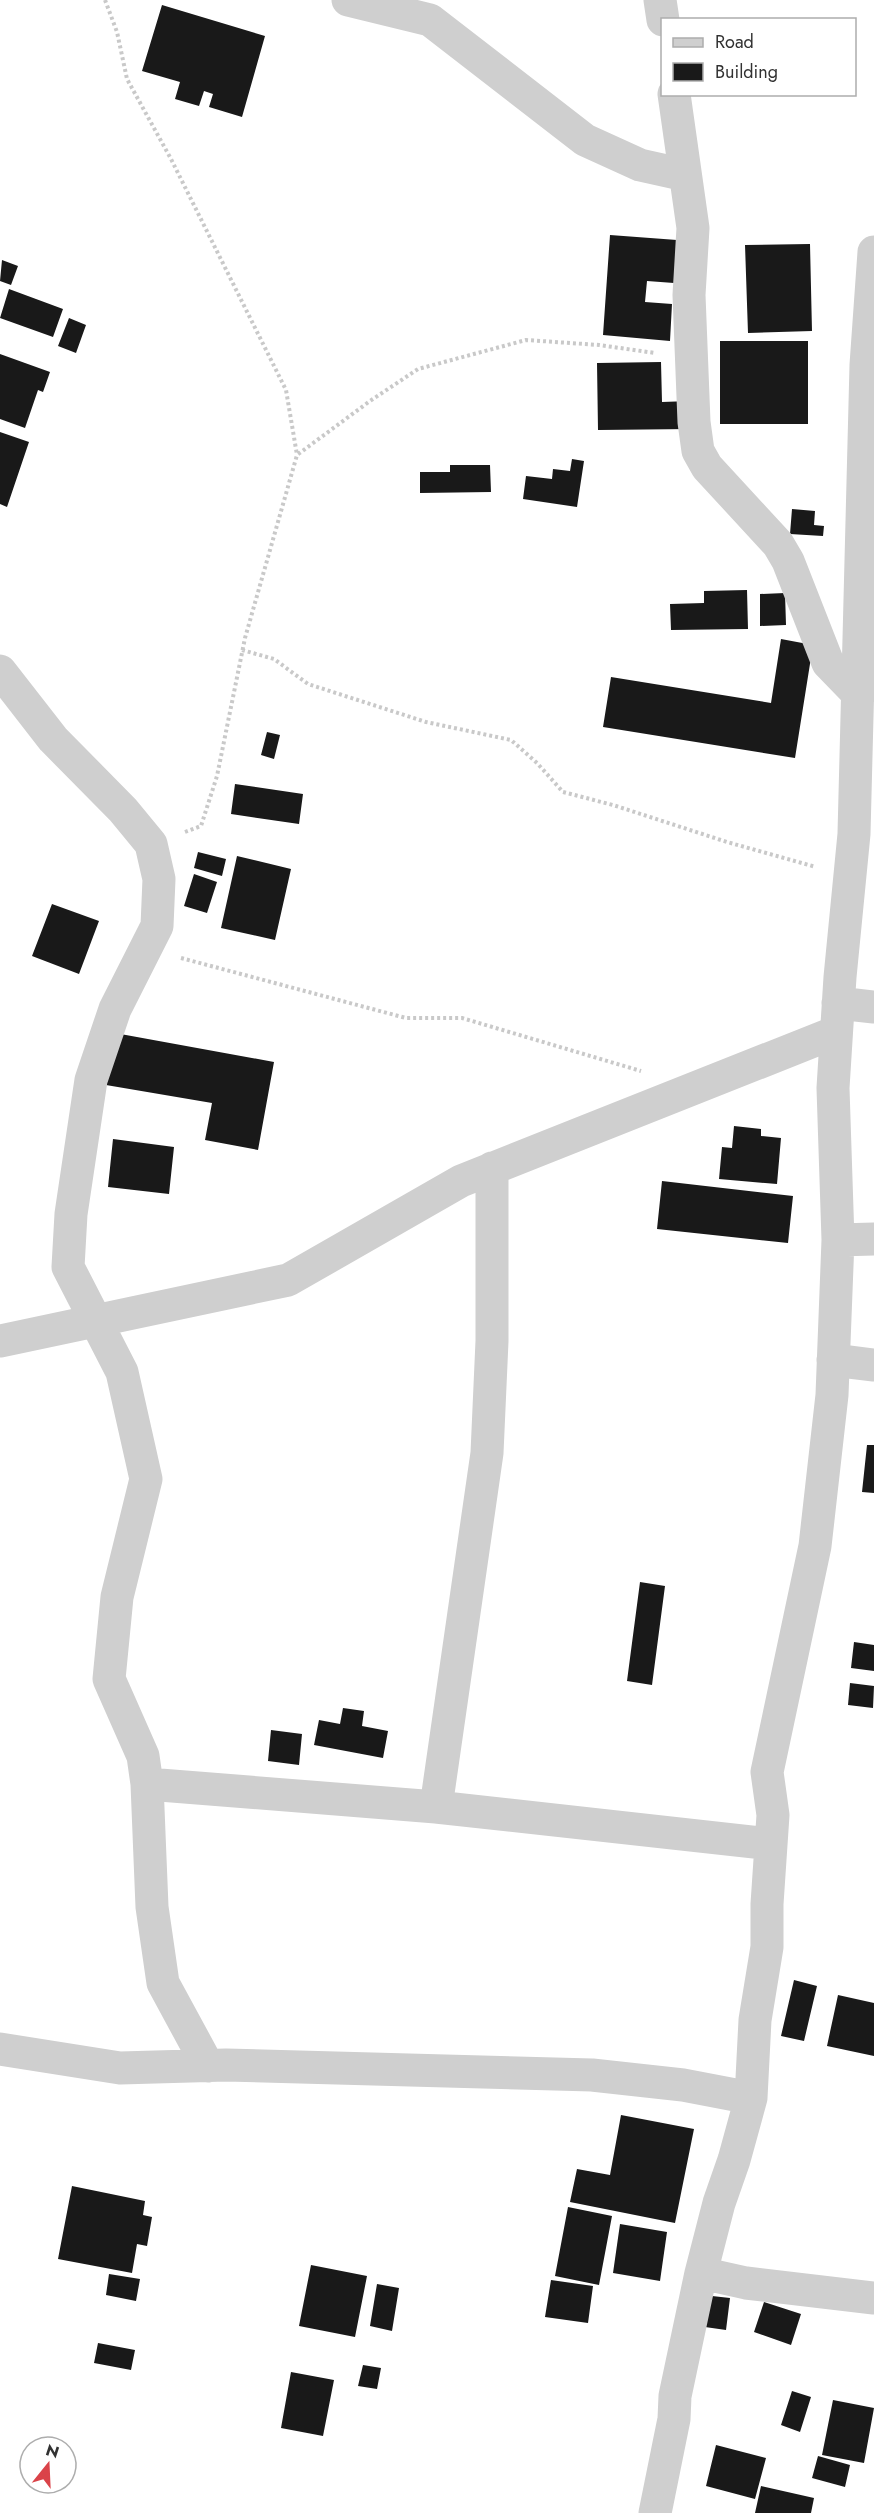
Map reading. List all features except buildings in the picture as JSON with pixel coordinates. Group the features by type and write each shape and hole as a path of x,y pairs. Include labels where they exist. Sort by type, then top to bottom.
{"street":[{"path":"348,0 430,20 585,140 640,165 686,175"},
{"path":"660,0 663,18"},
{"path":"674,96 693,228 689,295 694,422 698,451 707,467 778,544 788,561 828,663 858,695"},
{"path":"655,2513 674,2419 675,2396 701,2273 719,2203 734,2160 751,2098 755,2020 767,1947 767,1904 773,1815 767,1772 815,1546 832,1395 838,1240 832,1088 837,1017 862,874 854,834 866,365 874,252"},
{"path":"0,671 53,739 123,810 151,844 159,879 156,926 115,1009 91,1080 71,1214 68,1267 122,1372 146,1479 117,1597 109,1679 143,1756 147,1784 152,1907 163,1983 208,2066"},
{"path":"0,1341 288,1280 461,1181 694,1088 837,1017 874,1007"},
{"path":"436,1807 487,1453 492,1341 492,1168"},
{"path":"838,1240 874,1239"},
{"path":"833,1360 874,1365"},
{"path":"147,1784 436,1807 771,1844"},
{"path":"0,2049 120,2068 356,2067 592,2075 683,2085 751,2098"},
{"path":"701,2273 746,2283 874,2298"}],"path":[{"path":"105,0 117,32 127,80 171,159 286,390 297,455 242,650 217,776 201,826 151,844"},
{"path":"297,455 370,400 418,369 526,340 599,345 692,359"},
{"path":"242,650 274,659 308,684 426,722 511,740 537,763 563,792 614,805 802,864 862,874"},
{"path":"146,948 213,968 406,1018 462,1018 593,1055 694,1088"}]}
